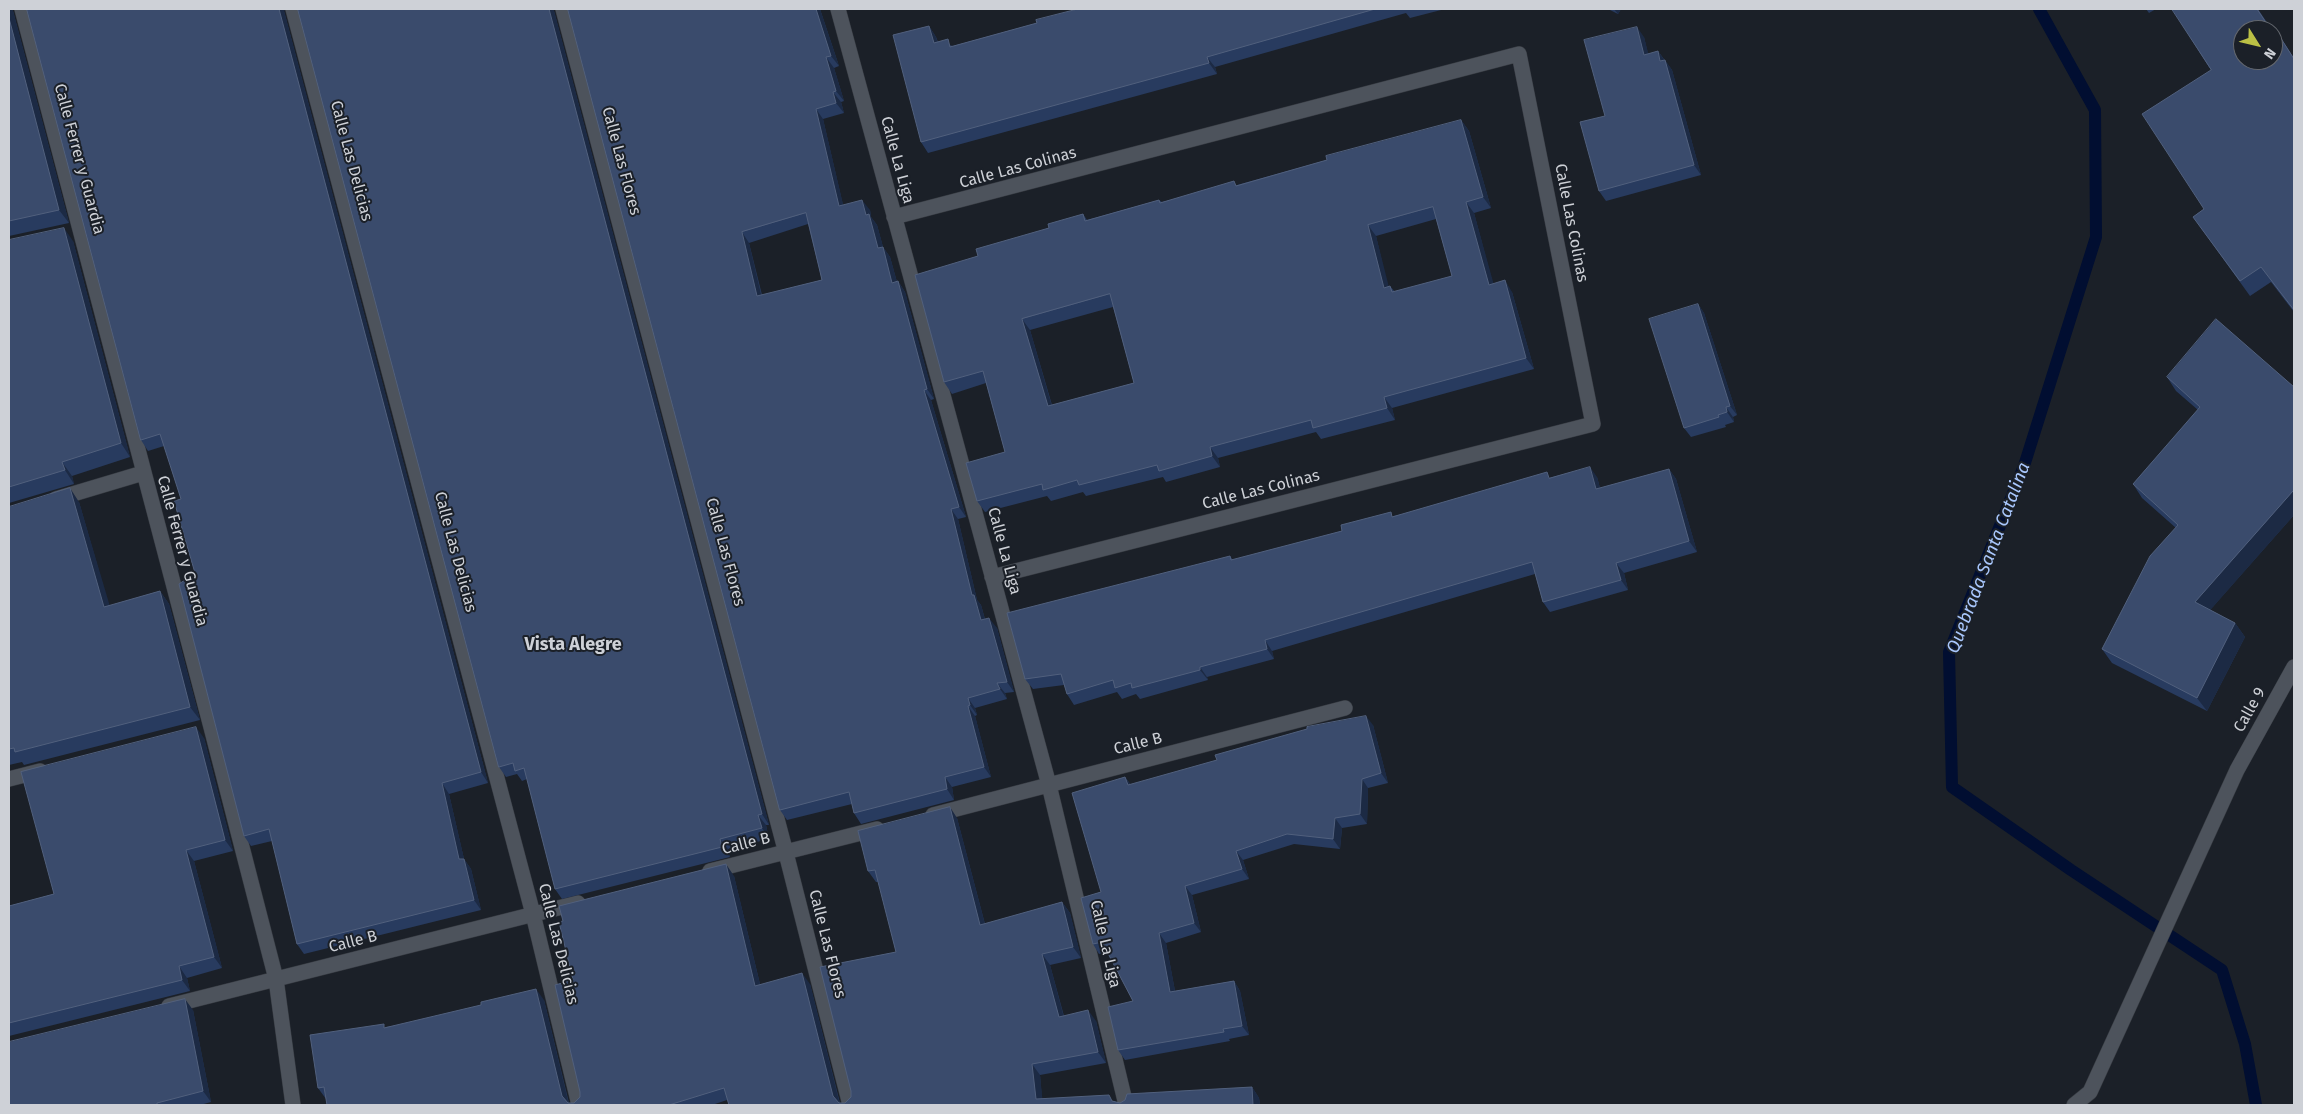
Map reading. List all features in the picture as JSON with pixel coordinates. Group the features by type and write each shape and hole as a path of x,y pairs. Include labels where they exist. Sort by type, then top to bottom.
{"street":[{"name":"Calle Ferrer y Guardia","path":"22,9 276,979 293,1105"},
{"name":"Calle Las Delicias","path":"293,9 533,914 579,1105"},
{"name":"Calle Las Flores","path":"563,9 786,853 850,1105"},
{"name":"Calle La Liga","path":"838,9 1049,785 1126,1105"},
{"name":"Calle Las Colinas","path":"894,217 1520,54 1594,424 992,577"},
{"path":"62,234 80,230"},
{"path":"38,504 143,473"},
{"name":"Calle 9","path":"2074,1105 2090,1092 2237,770 2294,667"},
{"name":"Calle B","path":"918,819 1346,708"},
{"path":"192,732 211,727"},
{"path":"9,779 57,766"},
{"name":"Calle B","path":"692,876 889,826"},
{"name":"Calle B","path":"152,1010 589,901"}],"building":[{"path":"27,9 279,9 481,772 442,783 459,859 464,859 474,900 297,944 269,829 244,836 179,584 195,573 174,501 181,499 160,434 141,440"},
{"path":"298,9 549,9 762,814 758,815 762,828 720,839 722,847 555,889 524,768 515,771 513,763 499,767"},
{"path":"568,9 816,9 831,56 826,57 836,91 833,92 836,103 816,109 839,206 862,200 866,215 869,214 878,248 883,247 892,283 898,281 927,389 924,390 959,507 951,509 972,595 974,595 981,620 989,618 1007,682 997,683 1000,689 968,698 970,705 968,706 984,767 945,777 947,789 854,813 849,792 780,810","holes":["806,213 822,280 757,296 742,232"]},
{"path":"1078,9 1375,9 1207,57 1209,63 921,142 893,35 929,26 934,43 948,39 950,47 1037,23 1036,20"},
{"path":"2172,9 2257,9 2264,20 2233,20 2233,70 2283,70 2283,42 2294,59 2294,310 2261,267 2240,281 2193,217 2204,209 2142,114 2211,70"},
{"path":"9,18 59,210 9,221"},
{"path":"1637,27 1644,55 1658,51 1660,61 1665,60 1694,165 1599,191 1580,122 1605,116 1584,40"},
{"path":"1461,120 1483,197 1466,202 1489,285 1505,280 1526,358 1384,397 1387,408 1313,428 1311,420 1210,447 1212,456 1159,471 1157,465 1079,485 1077,480 1043,490 1042,484 977,501 966,463 1005,452 983,371 944,382 915,275 978,256 976,249 1049,228 1048,224 1083,214 1085,221 1159,200 1160,203 1234,181 1236,186 1327,160 1326,156","holes":["1433,207 1452,276 1392,292 1390,286 1384,288 1368,225","1110,294 1134,383 1048,406 1022,319"]},
{"path":"64,228 121,443 62,462 65,470 9,487 9,240"},
{"path":"1698,304 1730,406 1726,407 1727,412 1718,415 1719,417 1684,428 1649,319"},
{"path":"2216,319 2294,387 2294,492 2195,602 2235,623 2197,698 2102,649 2150,556 2178,525 2133,484 2200,407 2167,377"},
{"path":"1590,467 1596,489 1669,469 1689,541 1616,563 1621,580 1543,602 1532,562 1265,640 1267,649 1200,667 1200,670 1132,688 1131,683 1115,688 1113,680 1067,694 1061,674 1025,679 1007,613 1230,556 1231,560 1342,531 1341,525 1391,512 1392,517 1547,472 1549,478"},
{"path":"70,488 104,607 160,591 190,707 15,752 14,748 9,749 9,507"},
{"path":"1366,716 1381,773 1362,779 1360,814 1335,818 1333,839 1287,834 1236,851 1242,869 1185,886 1194,923 1159,933 1170,992 1234,981 1242,1026 1223,1029 1224,1032 1118,1050 1108,1007 1133,1001 1102,942 1093,944 1081,898 1101,892 1072,793 1125,777 1128,785 1217,760 1215,755 1307,729 1307,727"},
{"path":"196,727 225,840 186,850 214,957 179,966 182,980 9,1023 9,906 54,894 21,772"},
{"path":"950,807 980,925 1062,902 1073,947 1042,954 1059,1017 1088,1010 1098,1052 1032,1064 1036,1099 1109,1095 1112,1101 1120,1103 1125,1100 1127,1094 1252,1087 1253,1105 729,1105 724,1088 669,1105 327,1105 324,1087 318,1088 310,1035 384,1024 384,1028 481,1005 481,1002 536,989 562,1096 568,1103 574,1103 580,1097 580,1092 555,985 573,980 559,922 563,921 559,906 726,864 755,986 802,973 833,1096 839,1103 845,1103 851,1097 851,1091 820,967 896,952 875,870 868,871 858,831"},
{"path":"185,999 203,1091 157,1103 157,1105 9,1105 9,1042"}],"waterway":[{"name":"Quebrada Santa Catalina","path":"2039,9 2095,110 2096,237 2024,466 1949,652 1952,787 2071,870 2222,970 2245,1044 2256,1105"}],"district":[{"name":"Vista Alegre","path":"573,645"}]}
